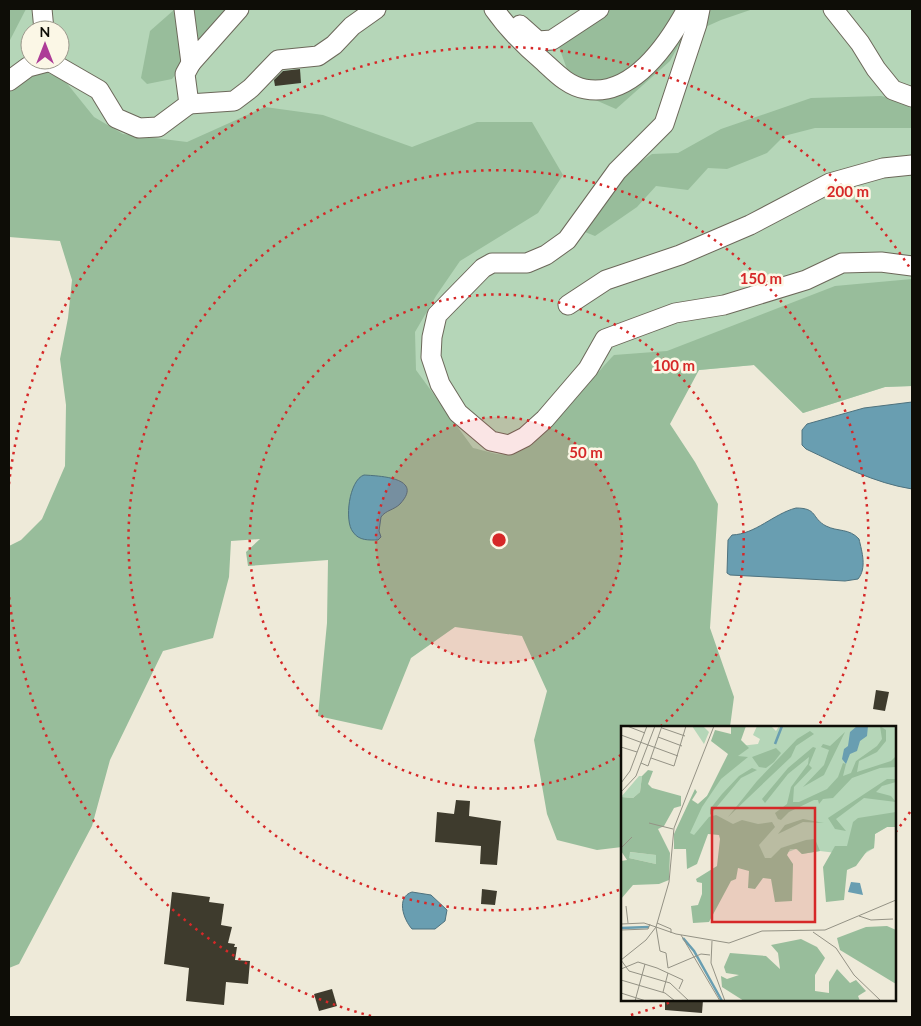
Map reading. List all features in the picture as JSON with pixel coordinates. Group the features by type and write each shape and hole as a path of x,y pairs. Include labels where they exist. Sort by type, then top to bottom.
{"lane":[{"path":"184,9 191,63"},
{"path":"189,104 185,74 191,63 239,9"},
{"path":"63,70 99,90 116,118 139,128 158,126 189,104 234,101 251,88 278,60 318,56 334,45 352,26 376,9"},
{"path":"494,9 506,26 566,81 584,89 607,90 633,76 652,59 672,36 687,9"},
{"path":"503,9 538,41 552,40 599,9"},
{"path":"700,9 692,40 664,124 617,171 567,240 546,255 527,263 492,263 483,268 437,316 432,337 431,357 440,384 458,413 491,441 509,444 525,437 544,419 588,369 605,339 676,313 724,304 806,280 842,263 881,262 912,266"},
{"path":"833,9 893,90 912,97"},
{"path":"9,81 24,70"},
{"path":"568,305 606,280 680,255 750,225 830,183 883,168 912,165"}],"green space":[{"path":"9,9 912,9 912,386 885,387 803,413 754,365 699,370 657,419 445,480 9,153"},
{"path":"9,9 26,9 20,20 9,42"},
{"path":"175,9 229,9 172,79 147,84 141,78 150,31"},
{"path":"611,9 753,9 721,20 683,37 670,61 616,109 584,95 568,72 559,47"},
{"path":"32,70 41,70 65,81 94,117 123,134 187,142 265,107 323,115 412,147 477,122 532,122 563,175 538,213 460,261 436,296 415,332 416,370 473,448 499,454 507,454 521,449 535,440 564,412 614,355 667,351 835,286 912,279 912,386 885,387 803,413 754,365 699,370 670,424 695,462 718,504 710,628 734,697 730,726 621,726 621,847 597,850 557,840 547,814 534,740 547,691 522,636 455,627 411,658 382,730 318,716 327,623 328,560 248,566 246,552 260,539 231,541 229,577 213,638 163,651 110,760 92,826 19,964 9,968 9,546 21,540 42,519 65,466 66,405 60,359 68,318 72,280 60,241 9,237 9,88 13,89"},
{"path":"881,96 912,103 912,128 815,128 784,136 767,153 727,169 708,168 688,190 656,186 637,207 595,236 585,232 591,219 625,172 652,154 678,153 721,129 811,98"}],"water":[{"path":"912,402 912,489 858,473 806,449 802,445 802,430 807,424 864,408"},
{"path":"364,475 388,477 403,483 407,488 406,495 400,504 381,517 379,531 381,537 378,540 358,537 350,527 349,501 355,484"},
{"path":"796,508 808,510 826,526 851,533 859,539 863,565 858,579 845,581 730,575 727,573 728,540 732,535 757,528"},
{"path":"412,892 431,895 447,910 445,921 435,929 412,929 406,920 403,903 404,898"}],"building":[{"path":"300,69 301,83 275,86 274,80 283,71"},
{"path":"876,690 889,692 885,711 873,709"},
{"path":"456,800 470,801 469,816 501,821 497,865 480,864 481,846 435,842 437,812 454,814"},
{"path":"482,889 497,891 495,905 481,904"},
{"path":"172,892 210,897 209,902 224,904 221,925 232,927 228,943 235,944 234,947 237,947 235,960 250,961 248,984 226,982 224,1005 186,1001 189,968 164,964"},
{"path":"332,989 337,1006 319,1011 314,994"},
{"path":"665,1001 703,1001 702,1013 665,1010"}]}
